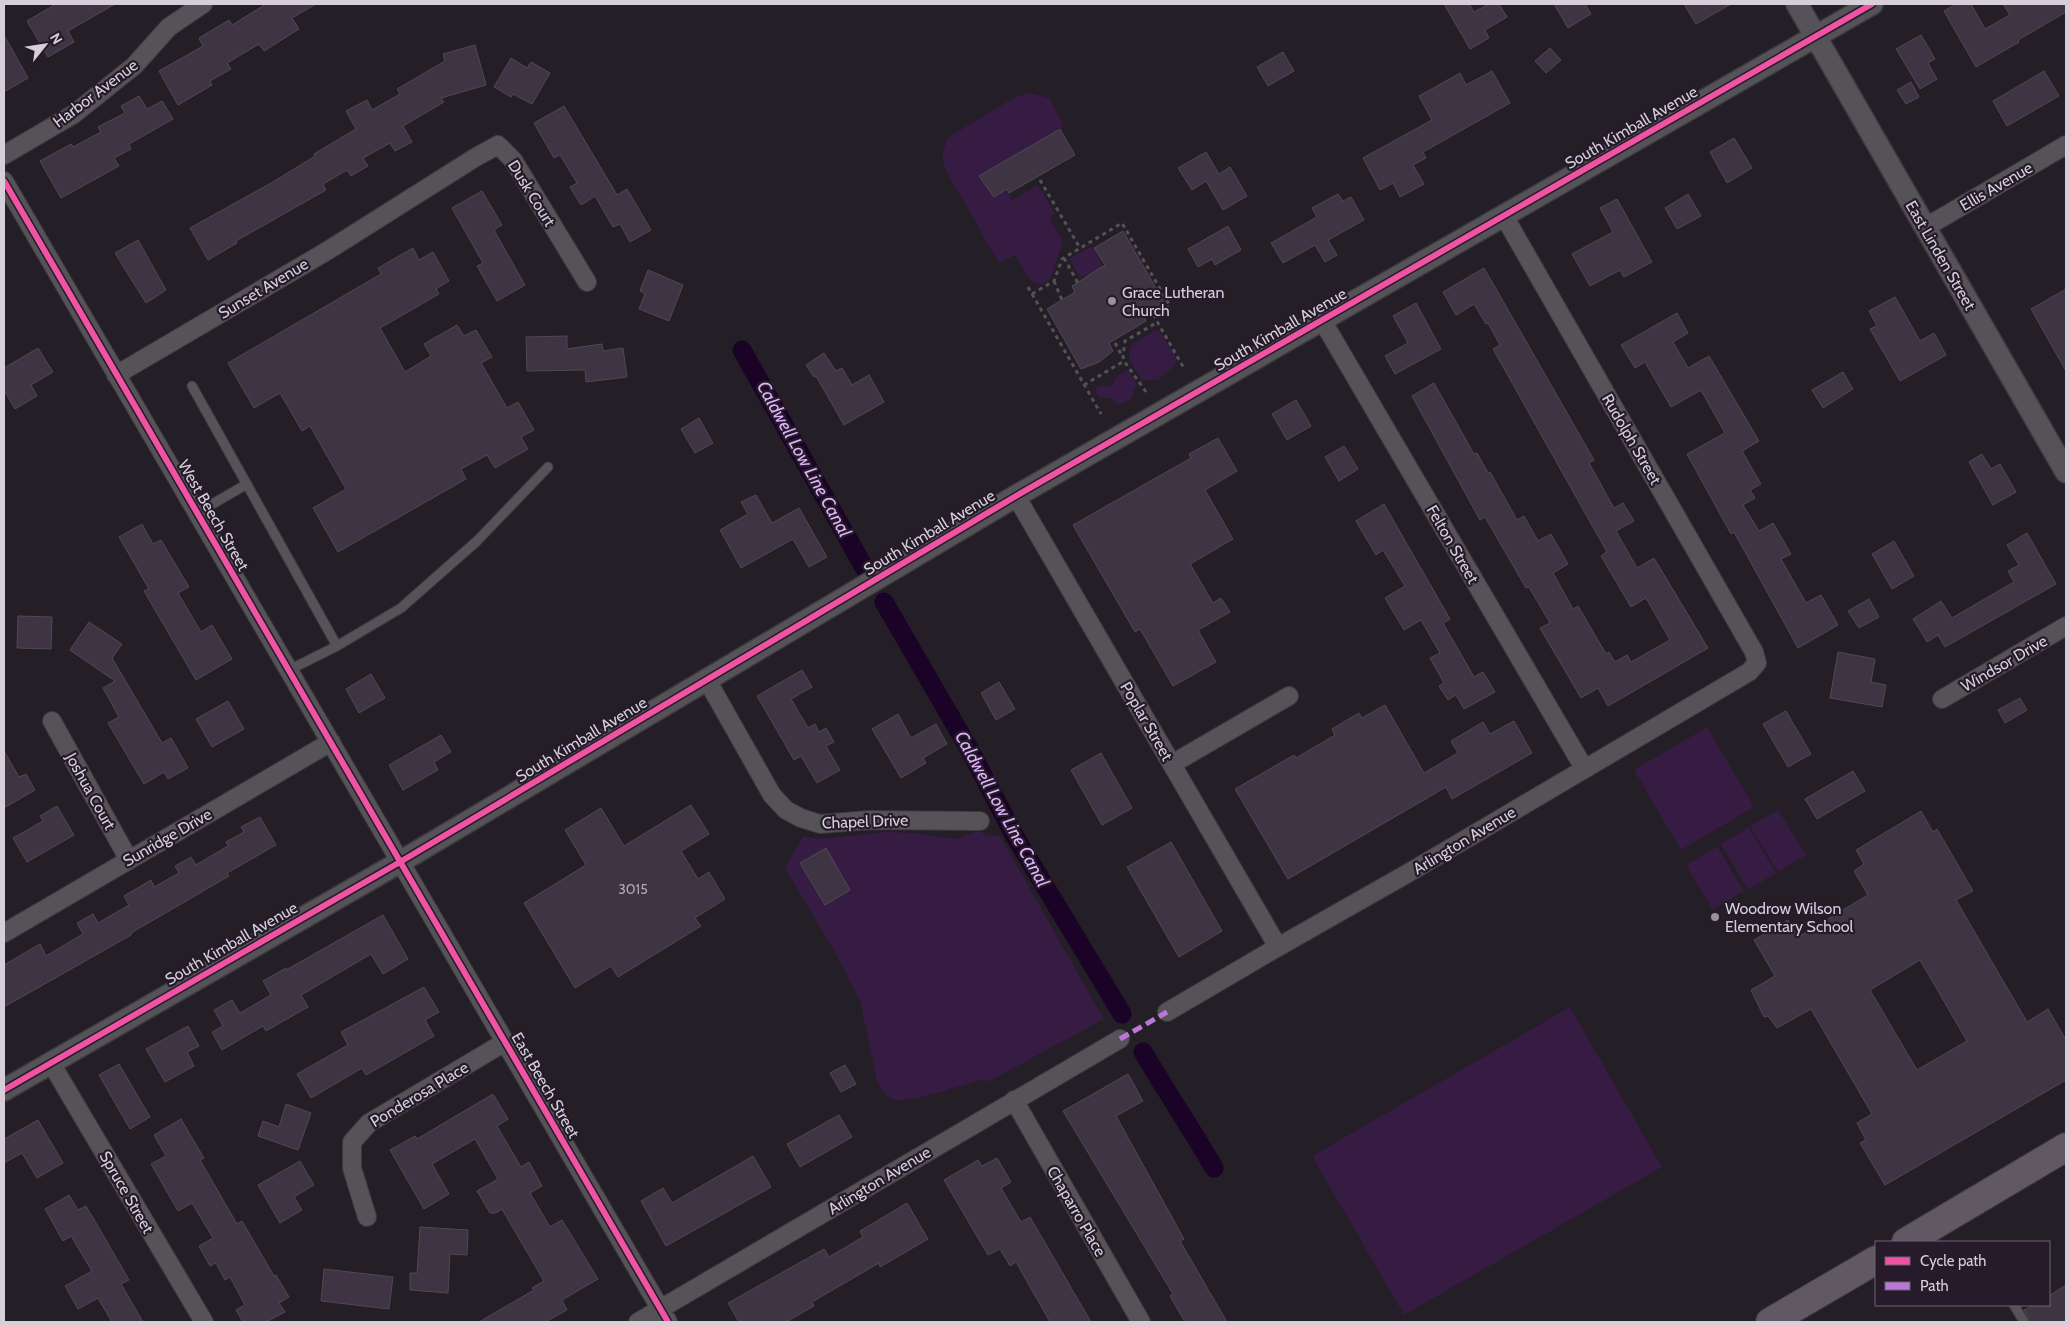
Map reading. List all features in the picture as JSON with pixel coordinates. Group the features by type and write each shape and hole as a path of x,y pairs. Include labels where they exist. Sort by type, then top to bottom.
{"main road":[{"path":"1908,1241 2066,1147"},
{"path":"1770,1322 1875,1261"}],"street":[{"name":"Harbor Avenue","path":"4,155 74,114 134,66 169,27 203,4"},
{"name":"East Linden Street","path":"1797,4 2066,472"},
{"name":"South Kimball Avenue","path":"4,1090 400,862 1016,496 1872,4"},
{"name":"Dusk Court","path":"409,199 498,145 513,160 587,282"},
{"name":"Ellis Avenue","path":"1926,227 2066,145"},
{"name":"West Beech Street","path":"4,181 400,862"},
{"name":"Sunset Avenue","path":"116,375 318,256 409,199"},
{"name":"Rudolph Street","path":"1504,216 1754,652 1756,663"},
{"name":"Felton Street","path":"1322,320 1584,768"},
{"name":"Poplar Street","path":"1016,496 1278,947"},
{"name":"Windsor Drive","path":"1942,699 2066,626"},
{"name":"Arlington Avenue","path":"1167,1012 1410,872 1749,672 1756,663"},
{"name":"Chapel Drive","path":"707,680 772,795 786,810 801,818 820,824 869,820 980,821"},
{"path":"1172,764 1289,696"},
{"name":"Joshua Court","path":"52,722 129,860"},
{"name":"Sunridge Drive","path":"4,933 331,742"},
{"name":"East Beech Street","path":"400,862 664,1316"},
{"name":"Arlington Avenue","path":"638,1322 664,1316 1014,1100 1120,1039"},
{"name":"Ponderosa Place","path":"367,1217 352,1168 352,1142 369,1123 505,1042"},
{"name":"Spruce Street","path":"51,1062 204,1322"},
{"name":"Chaparro Place","path":"1014,1100 1140,1322"}],"lane":[{"path":"192,386 337,646"},
{"path":"289,670 337,646 401,608 477,541 548,467"},
{"path":"197,513 247,484"},
{"path":"2015,1306 2024,1322"}],"path":[{"path":"1040,180 1080,248"},
{"path":"1032,294 1054,281 1062,259 1122,223 1170,306 1154,316 1185,370"},
{"path":"1064,258 1078,283"},
{"path":"1054,281 1062,300"},
{"path":"1028,287 1101,414"},
{"path":"1146,392 1124,361 1125,341 1158,322"},
{"path":"1115,343 1123,356"},
{"path":"1084,386 1124,361"}],"shaded area":[{"path":"1031,93 1049,98 1064,126 993,168 1012,200 1038,185 1055,214 1049,218 1063,242 1050,280 1041,285 1030,281 1015,255 999,263 945,169 942,157 947,138 1017,96"},
{"path":"1092,246 1103,267 1089,281 1086,276 1080,277 1069,259"},
{"path":"1159,330 1176,357 1175,366 1161,378 1142,380 1131,363 1130,347 1141,338"},
{"path":"1128,370 1137,384 1131,399 1122,404 1117,404 1112,399 1099,397 1096,388 1101,385 1111,387 1117,376"},
{"path":"1707,727 1754,807 1681,850 1634,770"},
{"path":"1778,810 1806,855 1778,872 1750,826"},
{"path":"1749,827 1776,873 1748,890 1721,844"},
{"path":"978,831 989,836 1000,836 1104,1019 988,1082 985,1079 913,1099 895,1100 886,1095 877,1081 860,1001 836,954 785,868 803,836 819,839 886,832 915,833 955,839"},
{"path":"1717,846 1744,891 1713,910 1686,865"},
{"path":"1570,1007 1662,1167 1404,1315 1312,1156"}],"building":[{"path":"56,4 115,4 68,31 74,42 48,57 27,21"},
{"path":"266,4 316,4 292,18 299,29 264,51 259,44 227,63 231,69 210,81 212,85 178,105 159,71 203,46 199,38 229,20 232,25"},
{"path":"1444,4 1469,4 1474,12 1489,4 1499,4 1507,17 1485,30 1489,38 1470,49"},
{"path":"1554,4 1585,4 1591,14 1568,28"},
{"path":"1684,4 1731,4 1696,24"},
{"path":"1956,4 1971,4 1985,29 2010,15 2003,4 2066,4 2066,12 1976,67 1944,11"},
{"path":"4,35 28,78 4,92"},
{"path":"1921,35 1935,59 1928,63 1937,79 1920,89 1896,49"},
{"path":"475,45 486,85 441,98 444,102 403,126 412,142 395,151 390,143 363,158 368,166 351,176 347,170 323,184 326,190 236,241 237,243 208,260 190,228 273,182 315,156 314,154 356,129 346,111 367,100 372,110 400,94 397,89 445,61 443,54"},
{"path":"1550,48 1561,60 1546,73 1535,61"},
{"path":"1283,52 1294,71 1268,86 1257,67"},
{"path":"511,58 527,68 531,62 550,73 532,104 513,94 511,97 494,87"},
{"path":"1492,71 1510,103 1423,152 1426,158 1413,165 1424,184 1400,197 1393,183 1380,190 1363,158 1432,120 1419,96 1460,73 1466,85"},
{"path":"2044,71 2059,96 2007,126 1993,101"},
{"path":"1911,82 1919,97 1906,104 1897,90"},
{"path":"139,96 147,109 162,101 173,119 129,144 131,149 114,158 119,166 61,198 40,161 71,144 73,147 101,132 98,127 125,113 121,106"},
{"path":"564,106 617,195 627,189 651,230 630,242 620,224 613,227 595,196 581,205 570,187 577,183 560,155 554,158 534,123"},
{"path":"1060,129 1075,155 1009,193 1007,189 994,197 979,176"},
{"path":"1734,138 1752,168 1727,183 1710,152"},
{"path":"1206,152 1219,174 1230,167 1247,196 1223,210 1206,181 1192,190 1178,168"},
{"path":"482,191 502,225 494,230 525,285 497,301 477,266 483,263 452,208"},
{"path":"1338,194 1343,201 1351,197 1364,220 1328,240 1337,255 1325,262 1315,245 1283,263 1271,243 1317,217 1312,208"},
{"path":"1688,194 1701,216 1677,229 1665,208"},
{"path":"1617,199 1652,262 1624,277 1620,270 1590,286 1572,254 1613,232 1600,208"},
{"path":"1228,226 1241,250 1215,265 1212,259 1198,267 1188,249"},
{"name":"Grace Lutheran Church","path":"1123,231 1164,302 1143,315 1146,321 1109,343 1113,351 1099,362 1081,369 1047,309 1075,292 1072,286 1105,265 1094,248"},
{"path":"138,240 166,290 146,303 115,253"},
{"path":"413,248 419,260 433,252 449,281 436,289 439,294 380,328 405,372 431,356 424,344 457,325 464,336 476,330 492,357 481,363 507,408 518,402 534,430 521,437 528,449 495,468 487,455 461,469 466,479 338,552 313,508 346,489 310,426 302,431 280,393 254,408 228,363 381,274 378,268"},
{"path":"1484,268 1594,460 1589,463 1614,508 1623,503 1634,521 1616,531 1637,568 1654,558 1708,648 1608,706 1598,688 1581,698 1540,628 1550,623 1529,587 1526,588 1485,517 1480,520 1412,396 1434,383 1474,454 1477,453 1488,473 1490,472 1517,520 1524,516 1538,541 1551,534 1568,564 1553,573 1573,609 1578,606 1606,654 1609,652 1615,662 1627,655 1631,662 1670,640 1646,598 1631,607 1601,556 1607,552 1493,349 1500,345 1488,323 1486,324 1474,304 1456,315 1443,292"},
{"path":"648,270 683,285 669,321 639,309 645,294 640,291"},
{"path":"2066,289 2066,371 2031,309"},
{"path":"1895,297 1920,341 1934,333 1946,355 1900,381 1870,329 1877,326 1869,311"},
{"path":"1416,303 1441,349 1395,374 1385,356 1408,343 1393,316"},
{"path":"1677,313 1688,333 1673,342 1688,368 1709,356 1759,441 1742,451 1761,484 1750,490 1755,498 1743,505 1759,531 1773,523 1791,554 1781,559 1806,603 1821,595 1838,625 1798,648 1734,532 1731,534 1687,454 1725,433 1701,390 1671,407 1645,362 1635,368 1621,345"},
{"path":"567,336 567,349 602,344 603,351 623,348 627,377 586,382 585,370 527,371 526,337"},
{"path":"38,348 53,372 31,385 37,396 15,409 4,390 4,368"},
{"path":"824,353 836,371 842,368 852,385 869,375 884,402 844,425 816,376 814,377 806,365"},
{"path":"1843,372 1853,389 1823,408 1812,390"},
{"path":"1296,400 1311,426 1287,440 1272,414"},
{"path":"699,418 713,443 695,453 681,429"},
{"path":"1218,438 1237,471 1205,490 1233,539 1190,564 1213,603 1221,598 1230,612 1198,630 1216,662 1173,686 1140,629 1135,632 1073,525 1191,458 1189,454"},
{"path":"1344,446 1358,469 1339,481 1325,457"},
{"path":"1982,454 1991,469 2000,464 2016,492 1993,505 1969,462"},
{"path":"756,495 772,523 799,508 827,557 809,567 793,539 741,568 720,530 748,514 741,502"},
{"path":"1384,504 1450,619 1443,623 1474,677 1483,672 1495,692 1464,709 1456,695 1448,700 1439,686 1444,683 1430,658 1440,653 1421,620 1404,630 1385,598 1405,586 1383,550 1376,555 1356,521"},
{"path":"142,524 153,544 161,540 189,587 178,593 201,632 212,625 232,659 196,680 144,591 149,589 119,537"},
{"path":"2027,533 2056,584 1945,647 1938,635 1927,642 1913,619 1941,601 1952,618 2014,582 2008,571 2019,565 2007,545"},
{"path":"1894,541 1914,576 1892,589 1872,554"},
{"path":"1869,599 1879,617 1859,628 1848,611"},
{"path":"18,616 52,617 51,649 17,648"},
{"path":"89,622 122,644 112,658 162,743 171,738 188,768 168,779 164,772 144,784 108,723 119,717 103,688 115,681 70,650"},
{"path":"1838,652 1875,659 1871,682 1886,685 1882,707 1830,698"},
{"path":"802,670 812,687 791,699 808,728 815,724 819,732 826,728 834,742 826,746 840,770 817,783 801,756 794,760 757,696"},
{"path":"371,674 385,698 359,713 346,689"},
{"path":"999,682 1015,709 996,720 981,693"},
{"path":"2020,698 2027,710 2005,723 1998,710"},
{"path":"228,701 244,729 212,747 196,719"},
{"path":"1385,705 1424,773 1458,753 1451,741 1483,722 1490,734 1514,721 1532,753 1452,799 1446,787 1288,879 1235,789 1294,755 1296,758 1335,735 1332,729 1359,713 1362,718"},
{"path":"1786,711 1811,754 1788,767 1763,724"},
{"path":"898,714 911,738 936,724 947,744 923,758 926,763 901,778 872,729"},
{"path":"441,735 451,752 434,762 438,770 403,790 389,765"},
{"path":"4,751 19,777 26,774 35,790 4,808"},
{"path":"1101,753 1132,808 1102,825 1071,770"},
{"path":"1853,771 1865,791 1817,819 1805,799"},
{"path":"691,805 709,834 681,851 698,879 709,872 725,899 695,918 701,926 618,977 611,966 575,988 524,903 586,865 565,830 601,808 624,846"},
{"path":"57,806 74,835 27,862 13,838 43,821 40,816"},
{"name":"Woodrow Wilson Elementary School","path":"1921,811 1933,832 1937,829 1973,891 1956,900 2027,1022 2048,1009 2066,1040 2066,1080 1885,1185 1860,1143 1866,1140 1857,1123 1872,1114 1811,1009 1777,1028 1768,1016 1764,1017 1751,990 1775,976 1754,940 1788,920 1798,937 1868,895 1854,871 1864,864 1856,850","holes":["1920,960 1967,1041 1917,1070 1870,990"]},
{"path":"260,817 276,845 227,873 229,876 131,933 131,935 4,1007 4,965 40,944 46,956 83,934 77,923 93,914 98,923 129,905 124,896 151,880 154,887 179,873 175,866 191,857 196,865 228,846 226,842 244,832 241,827"},
{"path":"1171,842 1222,931 1179,957 1127,867"},
{"path":"826,848 850,890 825,905 800,863"},
{"path":"383,915 408,959 383,974 371,954 301,995 308,1007 266,1031 263,1026 222,1050 212,1032 223,1026 214,1010 232,1000 240,1013 271,995 263,981"},
{"path":"424,987 439,1012 425,1020 434,1036 366,1075 362,1068 311,1098 297,1074 348,1045 341,1032"},
{"path":"188,1026 199,1046 187,1052 194,1066 165,1082 146,1049"},
{"path":"119,1064 150,1117 130,1129 99,1075"},
{"path":"845,1065 856,1084 841,1092 830,1073"},
{"path":"1128,1074 1143,1101 1116,1116 1184,1239 1180,1241 1227,1322 1185,1322 1170,1296 1173,1294 1063,1111"},
{"path":"493,1094 508,1119 497,1126 521,1167 529,1162 542,1186 530,1193 550,1227 562,1220 598,1279 562,1300 567,1310 545,1322 479,1322 534,1290 532,1288 544,1281 502,1209 496,1213 490,1213 477,1191 498,1179 475,1139 432,1164 449,1194 424,1209 390,1150 415,1136 417,1139"},
{"path":"286,1104 311,1113 298,1150 258,1136 263,1121 279,1127"},
{"path":"839,1115 852,1137 800,1167 787,1144"},
{"path":"181,1119 204,1158 200,1160 237,1224 242,1221 274,1276 276,1275 289,1297 279,1303 285,1312 266,1322 243,1322 236,1310 245,1305 230,1277 225,1280 216,1263 210,1266 199,1246 213,1238 192,1203 178,1211 151,1164 166,1156 154,1135"},
{"path":"38,1120 63,1163 37,1178 22,1153 4,1163 4,1139"},
{"path":"753,1156 771,1187 666,1246 641,1201 663,1188 672,1203"},
{"path":"997,1158 1011,1182 1001,1188 1021,1222 1030,1217 1091,1322 1050,1322 1016,1262 1010,1266 1000,1249 988,1255 944,1180 978,1160 982,1166"},
{"path":"300,1161 314,1185 294,1197 302,1210 280,1223 258,1185"},
{"path":"69,1195 78,1210 86,1206 106,1240 129,1280 121,1284 143,1322 112,1322 98,1298 78,1309 65,1286 92,1271 71,1236 63,1241 45,1209"},
{"path":"907,1203 928,1239 880,1267 879,1263 812,1302 814,1306 786,1322 739,1322 728,1303 824,1249 829,1257 863,1237 860,1231"},
{"path":"420,1227 468,1230 467,1255 450,1254 448,1293 410,1290 410,1273 417,1273"},
{"path":"324,1269 393,1277 389,1309 321,1301"},
{"path":"2066,1285 2066,1322 2030,1322 2024,1310 2032,1306 2050,1306 2050,1295"}],"waterway":[{"name":"Caldwell Low Line Canal","path":"742,350 865,569"},
{"name":"Caldwell Low Line Canal","path":"884,602 971,752 1014,835 1122,1014"},
{"name":"Caldwell Low Line Canal","path":"1143,1052 1214,1168"}],"marked path":[{"path":"1120,1039 1167,1012"}],"cycle path":[{"path":"4,1090 400,862 1016,496 1872,4"},
{"path":"4,181 668,1322"}],"place":[{"name":"Grace Lutheran Church","path":"1112,301"},
{"name":"Woodrow Wilson Elementary School","path":"1715,917"}]}
